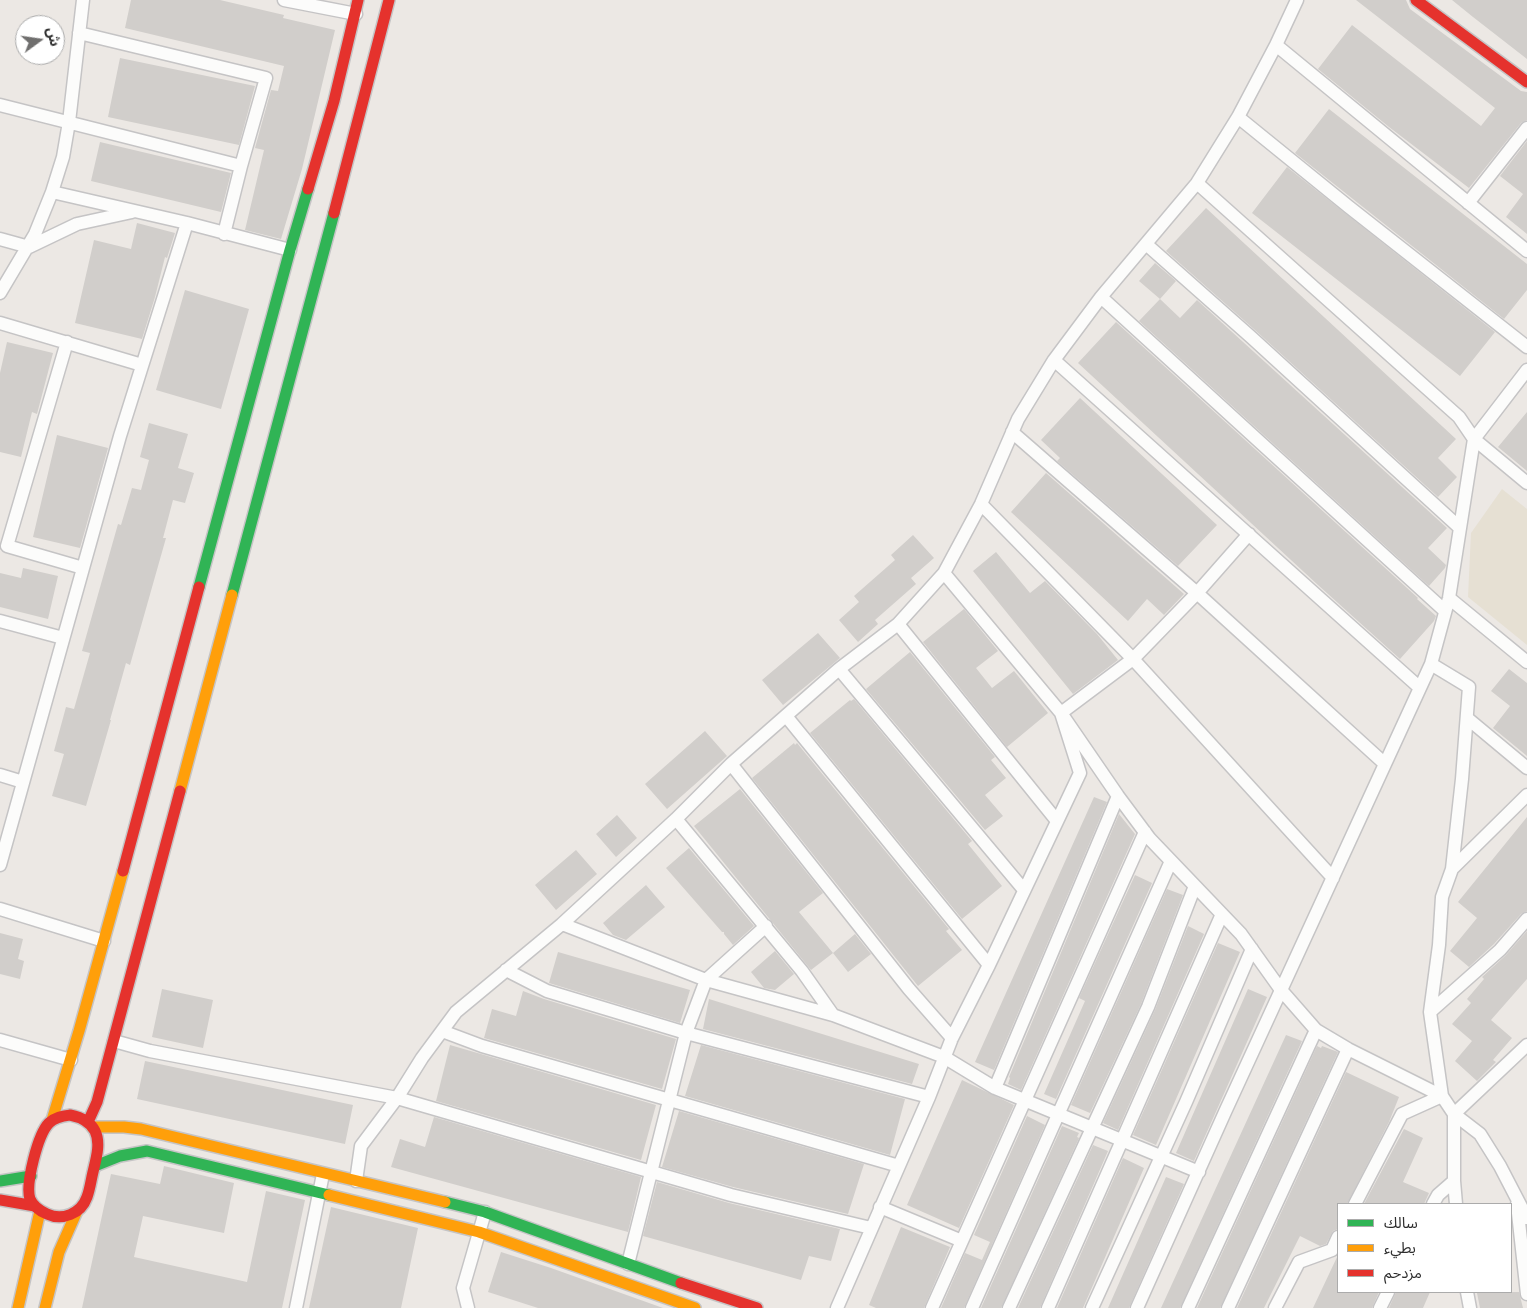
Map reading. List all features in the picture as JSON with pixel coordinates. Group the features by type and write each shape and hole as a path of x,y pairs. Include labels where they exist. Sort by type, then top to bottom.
{"main road":[{"path":"52,1120 72,1060 79,1026 104,941 290,250 334,101 358,0"},
{"path":"90,1125 366,94 389,0"},
{"path":"1416,0 1527,82"},
{"path":"46,1308 59,1252 77,1211 87,1198 98,1145 95,1132 81,1117 59,1116 52,1120 42,1132 31,1176 30,1199 37,1208 48,1216 58,1218 68,1216 77,1211"},
{"path":"90,1125 141,1129 484,1212 757,1308"},
{"path":"95,1166 115,1156 148,1151 479,1232 695,1308"},
{"path":"0,1181 31,1176"},
{"path":"0,1200 37,1208"},
{"path":"18,1308 37,1208"}],"street":[{"path":"0,292 29,247 52,192 63,157 69,122 83,0"},
{"path":"284,0 356,14"},
{"path":"356,1181 361,1146 397,1098 422,1058 456,1012 562,924 676,819 731,764 839,669 898,624 944,573 981,504 1012,432 1054,360 1196,183 1238,117 1276,45 1297,0"},
{"path":"79,33 266,78 224,234"},
{"path":"1276,45 1526,249"},
{"path":"0,105 241,166"},
{"path":"1238,117 1527,347"},
{"path":"1468,203 1527,128"},
{"path":"1196,183 1458,417 1474,439 1527,483"},
{"path":"52,192 187,223 290,250"},
{"path":"0,239 29,247 77,224 135,211"},
{"path":"0,865 120,436 187,223"},
{"path":"1146,244 1460,528"},
{"path":"1102,298 1445,610"},
{"path":"0,323 142,365"},
{"path":"67,342 7,546 83,568"},
{"path":"1054,360 1420,688"},
{"path":"1137,1308 1224,1112 1431,664 1449,598 1474,439 1527,370"},
{"path":"1012,432 1196,593 1385,764"},
{"path":"981,504 1133,658 1333,878"},
{"path":"1062,713 1133,658 1196,593 1249,534"},
{"path":"944,573 1062,713 1118,796 1146,832 1241,934 1281,990 1316,1030 1348,1049 1442,1096"},
{"path":"1449,598 1527,662"},
{"path":"0,621 63,638"},
{"path":"898,624 1057,821"},
{"path":"1431,664 1470,687 1452,868 1442,897 1439,945 1430,1012 1442,1096 1454,1114 1480,1134 1500,1166 1527,1218"},
{"path":"839,669 1024,890"},
{"path":"837,1308 929,1097 952,1038 990,965 1080,773 1062,713"},
{"path":"786,716 990,965"},
{"path":"1467,718 1527,768"},
{"path":"731,764 909,989 952,1038"},
{"path":"0,775 23,782"},
{"path":"1452,868 1527,795"},
{"path":"995,1088 1118,796"},
{"path":"676,819 766,926 802,971 833,1015"},
{"path":"932,1308 1146,832"},
{"path":"972,1308 1171,861"},
{"path":"1009,1308 1148,1008 1195,886"},
{"path":"0,909 104,941"},
{"path":"1048,1308 1222,914"},
{"path":"1430,1012 1500,950 1527,919"},
{"path":"562,924 706,980 833,1015 944,1056 995,1088 1199,1172"},
{"path":"628,1264 686,1033 706,980 766,926"},
{"path":"1092,1308 1162,1157 1252,949"},
{"path":"506,970 547,991 686,1033 929,1097"},
{"path":"1188,1308 1316,1030"},
{"path":"442,1031 482,1046 899,1166"},
{"path":"0,1040 72,1060"},
{"path":"114,1041 150,1051 397,1098 732,1195 871,1228"},
{"path":"1456,1203 1454,1114 1527,1046"},
{"path":"1228,1308 1348,1049"},
{"path":"1356,1203 1402,1114 1442,1096"},
{"path":"296,1308 323,1174"},
{"path":"1434,1203 1438,1195 1454,1181"},
{"path":"1516,1199 1527,1294"},
{"path":"880,1207 962,1241"},
{"path":"468,1308 463,1288 484,1212"},
{"path":"1275,1308 1299,1262 1332,1250 1337,1239"},
{"path":"1380,1308 1388,1293"},
{"path":"1467,1293 1470,1308"}],"shaded area":[{"path":"1502,489 1527,509 1527,645 1468,597 1471,533"}],"building":[{"path":"131,0 220,0 284,15 283,18 335,30 302,169 281,239 245,230 264,150 255,148 271,90 278,91 284,66 125,28"},
{"path":"1356,0 1406,0 1410,9 1521,91 1527,92 1527,120 1521,123 1469,188 1389,127 1318,69 1352,25 1481,126 1495,108"},
{"path":"1452,0 1527,0 1527,59 1473,17"},
{"path":"120,58 255,86 239,145 108,117"},
{"path":"1329,109 1527,264 1527,290 1504,319 1295,153"},
{"path":"1527,141 1527,234 1506,217 1523,194 1500,176"},
{"path":"100,142 231,173 221,212 91,181"},
{"path":"1287,167 1495,332 1460,376 1252,213"},
{"path":"1206,208 1456,439 1438,458 1457,477 1438,497 1166,251"},
{"path":"137,223 175,233 167,258 165,257 142,339 75,323 94,240 131,249"},
{"path":"1155,263 1176,281 1160,299 1139,281"},
{"path":"185,290 249,309 221,409 156,390"},
{"path":"1160,299 1180,318 1197,300 1447,528 1428,548 1446,565 1429,586 1139,321"},
{"path":"1116,322 1436,616 1434,621 1400,659 1078,363"},
{"path":"7,342 53,353 37,414 32,412 21,457 0,452 0,373"},
{"path":"1080,398 1217,525 1178,566 1057,461 1060,458 1041,440"},
{"path":"1527,412 1527,471 1498,447"},
{"path":"149,423 188,434 178,468 194,473 185,503 173,500 163,538 166,538 130,665 126,663 86,806 52,796 64,754 54,751 66,707 74,709 90,653 82,651 118,524 121,525 132,488 141,490 149,460 140,457"},
{"path":"57,435 108,448 80,548 33,537"},
{"path":"1046,473 1184,594 1164,615 1147,599 1128,621 1011,512"},
{"path":"913,535 934,558 911,578 916,584 875,620 878,624 858,642 839,620 859,602 854,596 895,560 891,555"},
{"path":"996,552 1030,593 1045,581 1097,634 1118,660 1073,694 973,571"},
{"path":"23,568 58,576 48,619 0,607 0,573 21,578"},
{"path":"964,609 998,651 976,668 992,688 1014,671 1048,713 1007,747 923,642"},
{"path":"818,633 840,658 783,705 762,680"},
{"path":"910,652 995,757 991,760 1006,778 985,795 1003,816 985,830 866,689"},
{"path":"1509,669 1527,683 1527,756 1493,728 1510,706 1491,691"},
{"path":"854,699 972,841 968,844 1002,886 962,919 810,733 850,700"},
{"path":"705,731 727,756 667,809 645,784"},
{"path":"794,743 795,745 797,743 949,929 946,931 962,950 918,986 752,778"},
{"path":"740,789 823,893 799,912 833,953 811,970 694,826"},
{"path":"1094,797 1107,802 994,1070 975,1062"},
{"path":"1119,814 1135,834 1021,1090 1008,1084 1009,1077"},
{"path":"617,815 637,838 616,857 596,834"},
{"path":"1527,817 1527,911 1521,914 1494,944 1469,967 1450,951 1477,918 1458,902"},
{"path":"689,848 754,926 733,945 724,932 666,868"},
{"path":"576,850 597,874 556,910 535,885"},
{"path":"1135,875 1152,883 1056,1099 1044,1094 1085,1001 1079,998"},
{"path":"646,885 665,907 626,940 613,935 603,923"},
{"path":"1167,889 1183,895 1141,1004 1090,1113 1071,1105"},
{"path":"1188,926 1204,934 1118,1130 1103,1123 1155,1010"},
{"path":"1527,931 1527,979 1491,1020 1512,1038 1493,1060 1496,1062 1477,1081 1455,1061 1472,1041 1452,1024 1471,1003 1467,999 1484,979 1482,977 1506,955"},
{"path":"0,933 23,939 18,959 24,961 20,979 0,974"},
{"path":"855,934 871,954 848,972 833,953"},
{"path":"1218,943 1240,952 1156,1145 1133,1135"},
{"path":"775,951 794,974 775,990 764,988 751,972"},
{"path":"558,952 690,990 680,1023 549,983"},
{"path":"162,989 213,1000 203,1048 152,1037"},
{"path":"1248,989 1267,997 1194,1161 1176,1153"},
{"path":"523,991 676,1039 662,1089 484,1038 492,1009 516,1016"},
{"path":"709,999 919,1064 912,1084 703,1029"},
{"path":"1286,1035 1302,1041 1180,1308 1161,1308"},
{"path":"450,1045 656,1105 641,1160 436,1101"},
{"path":"701,1045 905,1099 890,1155 685,1096"},
{"path":"1317,1046 1338,1052 1220,1308 1197,1308"},
{"path":"145,1061 353,1105 345,1144 137,1099"},
{"path":"1346,1072 1399,1097 1389,1122 1348,1203 1337,1203 1337,1229 1333,1231 1326,1244 1320,1246 1300,1236 1264,1308 1237,1308"},
{"path":"962,1080 1014,1105 959,1228 907,1205"},
{"path":"679,1111 864,1164 848,1214 733,1187 662,1167"},
{"path":"1027,1116 1045,1125 964,1308 941,1308 965,1253 982,1260 990,1242 974,1235"},
{"path":"434,1117 641,1177 628,1232 391,1167 400,1139 425,1147"},
{"path":"1062,1126 1079,1133 1077,1137 1079,1138 1001,1308 981,1308"},
{"path":"1404,1129 1423,1138 1403,1182 1429,1193 1424,1203 1365,1203"},
{"path":"1093,1145 1108,1151 1040,1308 1018,1308"},
{"path":"1123,1158 1144,1168 1083,1308 1057,1308"},
{"path":"164,1166 234,1183 224,1233 143,1216 134,1257 247,1282 266,1191 305,1200 282,1308 82,1308 111,1174 160,1184"},
{"path":"1166,1177 1184,1184 1129,1308 1108,1308"},
{"path":"657,1182 729,1203 840,1229 831,1261 809,1256 801,1280 643,1236"},
{"path":"331,1207 418,1228 401,1308 309,1308"},
{"path":"901,1227 950,1247 924,1308 876,1308 869,1305"},
{"path":"501,1252 663,1308 538,1308 488,1292"},
{"path":"1337,1257 1337,1293 1379,1293 1372,1308 1313,1308"},
{"path":"1519,1292 1523,1308 1480,1308 1477,1293"},
{"path":"1396,1293 1430,1293 1423,1308 1389,1308"}],"traffic: fast":[{"path":"199,587 308,189"},
{"path":"232,595 334,213"},
{"path":"95,1166 120,1156 147,1151 329,1195"},
{"path":"0,1181 31,1176"},
{"path":"445,1202 485,1212 681,1283"}],"traffic: slow":[{"path":"180,791 232,595"},
{"path":"52,1120 79,1031 123,871"},
{"path":"92,1127 141,1129 445,1202"},
{"path":"329,1195 479,1232 695,1308"},
{"path":"18,1308 40,1211"},
{"path":"45,1308 59,1252 77,1211"}],"traffic: jam":[{"path":"308,189 334,101 358,0"},
{"path":"334,213 389,0"},
{"path":"1416,0 1527,82"},
{"path":"123,871 199,587"},
{"path":"88,1122 97,1102 180,791"},
{"path":"70,1115 84,1120 95,1131 98,1141 97,1156 89,1191 84,1203 76,1212 59,1217 47,1214 33,1204 30,1199 29,1182 37,1148 45,1129 54,1119 70,1115"},
{"path":"0,1200 35,1206"},
{"path":"681,1283 757,1308"}]}
